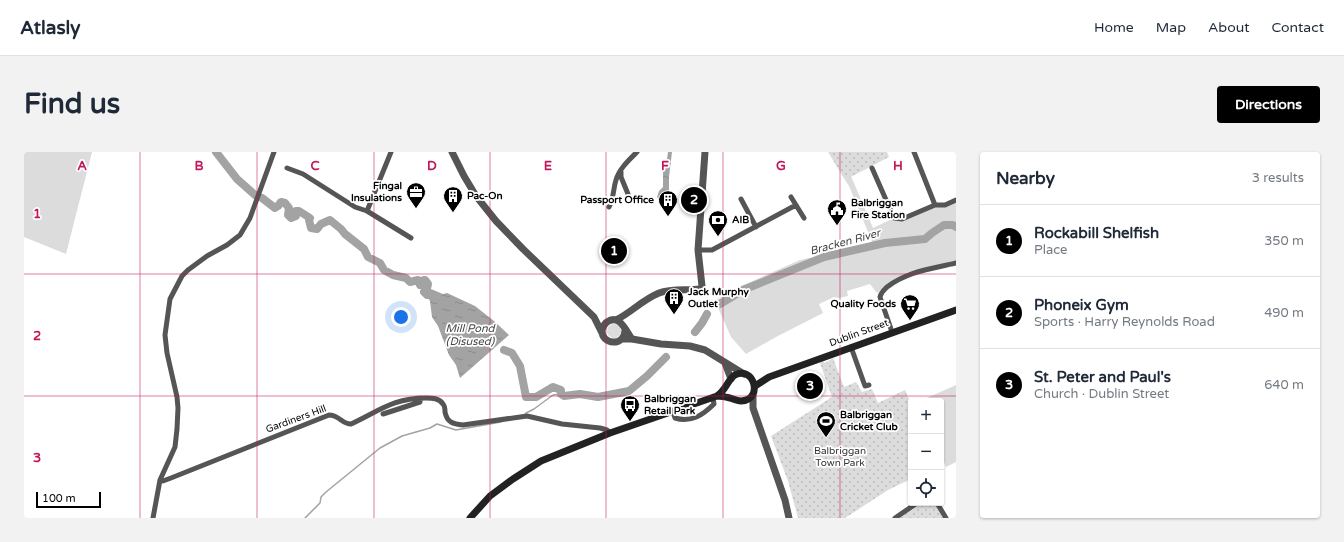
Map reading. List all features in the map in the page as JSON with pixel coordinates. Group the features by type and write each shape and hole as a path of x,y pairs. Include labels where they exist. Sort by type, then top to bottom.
{"main road":[{"name":"Dublin Street","path":"755,386 769,377 956,310"},
{"path":"470,518 490,496 528,468 541,461 610,433 715,397 723,392 736,374 746,375 754,382 755,386 753,395 750,398 742,401 715,397"},
{"name":"Dublin Street","path":"746,375 769,377"},
{"path":"729,382 729,393 734,399"}],"street":[{"path":"154,518 160,480 175,447 177,429 177,397 167,353 165,335 166,319 170,299 182,276 188,270 240,235 246,226 256,202 274,152"},
{"path":"366,211 391,152"},
{"path":"452,152 476,196 496,221 594,317 602,333 609,341 616,342 622,339 632,338 661,344 690,346 704,350 746,375"},
{"path":"609,207 614,196 616,180 622,169 636,152"},
{"path":"602,333 603,326 626,315 639,304 660,292 700,288 702,286 698,250 705,152"},
{"path":"914,152 935,205"},
{"path":"287,168 303,174 355,207 366,211 411,238"},
{"path":"872,168 894,218 902,219 935,205 945,205 956,200"},
{"path":"622,169 620,178 628,194"},
{"path":"791,197 804,218"},
{"path":"741,199 756,227"},
{"path":"698,250 712,250 796,206"},
{"path":"892,332 880,297 881,292 894,282 909,274 920,270 956,263"},
{"path":"622,339 624,336 626,315"},
{"path":"594,317 620,321 632,338"},
{"path":"851,347 865,386 869,385"},
{"path":"725,363 729,382"},
{"path":"753,395 753,408 789,518"},
{"path":"673,412 675,418 679,419 698,417 704,414 714,404 715,397"},
{"name":"Gardiners Hill","path":"160,480 163,481 177,476 329,415 338,417 343,422 351,424 370,414 409,398 432,398 438,400 442,403 448,419 454,424 463,425 525,416 562,424 600,428 607,430 610,433"},
{"path":"383,414 420,402 420,398"},
{"path":"742,401 755,414"},
{"path":"895,518 913,506"},
{"path":"939,506 946,518"}],"green space":[{"path":"24,152 92,152 66,254 24,237"},
{"path":"828,152 887,152 889,157 845,180"},
{"path":"851,176 873,228 894,218 896,219 956,200 956,262 906,273 896,278 877,293 870,284 847,291 848,296 839,298 834,297 819,304 823,313 746,354 731,337 715,301 732,290 800,260 873,244 849,186 845,180"},
{"path":"611,324 617,324 621,328 621,334 617,338 611,338 607,334 607,328"},
{"name":"Balbriggan Town Park","path":"833,358 844,387 856,382 862,392 872,389 878,403 905,390 908,398 908,480 888,490 845,518 798,518 788,481 771,436 832,397 820,363 823,361 825,363"},
{"path":"956,385 956,462 946,467 944,462 944,398 927,398"},
{"path":"916,506 937,506 943,518 898,518"}],"water":[{"path":"668,152 672,152 669,190 658,198 659,191 663,187 663,166 667,159"},
{"name":"Mill Pond (Disused)","path":"431,289 443,294 447,293 475,306 509,335 460,378 456,365 449,355 438,326 432,317 430,301 424,292"}],"waterway":[{"name":"Bracken River","path":"216,152 237,179 255,195"},
{"name":"Bracken River","path":"262,198 275,208 281,202 285,203 289,208 288,215 291,218 296,216 296,211 299,211 310,218 311,228 317,229 321,224 330,220 364,249 368,257 380,263 384,270 393,275 406,278 410,282 418,280 420,285 421,281 425,280 428,284 424,292 427,295 432,295"},
{"name":"Bracken River","path":"720,304 743,290 824,257 885,243 925,239 944,225 953,225 956,227"},
{"name":"Bracken River","path":"695,332 707,314"},
{"name":"Bracken River","path":"504,350 512,353 520,366 526,397 536,397 553,387 561,390 561,394 564,396 580,394 598,397 629,391 666,357"},
{"path":"525,415 553,395 561,394"},
{"path":"305,518 320,503 321,497 326,492 380,448 402,436 430,428 437,424 456,430 501,422"}],"place":[{"name":"Phoneix Gym","path":"694,200"},
{"name":"Fingal Insulations","path":"416,209"},
{"name":"Pac-On","path":"453,213"},
{"name":"Passport Office","path":"668,217"},
{"name":"Balbriggan Fire Station","path":"837,226"},
{"name":"AIB","path":"718,237"},
{"name":"Rockabill Shelfish","path":"614,251"},
{"name":"Jack Murphy Outlet","path":"674,315"},
{"name":"Quality Foods","path":"910,321"},
{"name":"St. Peter and Paul's","path":"810,386"},
{"name":"Balbriggan Retail Park","path":"630,422"},
{"name":"Balbriggan Cricket Club","path":"826,438"}]}
